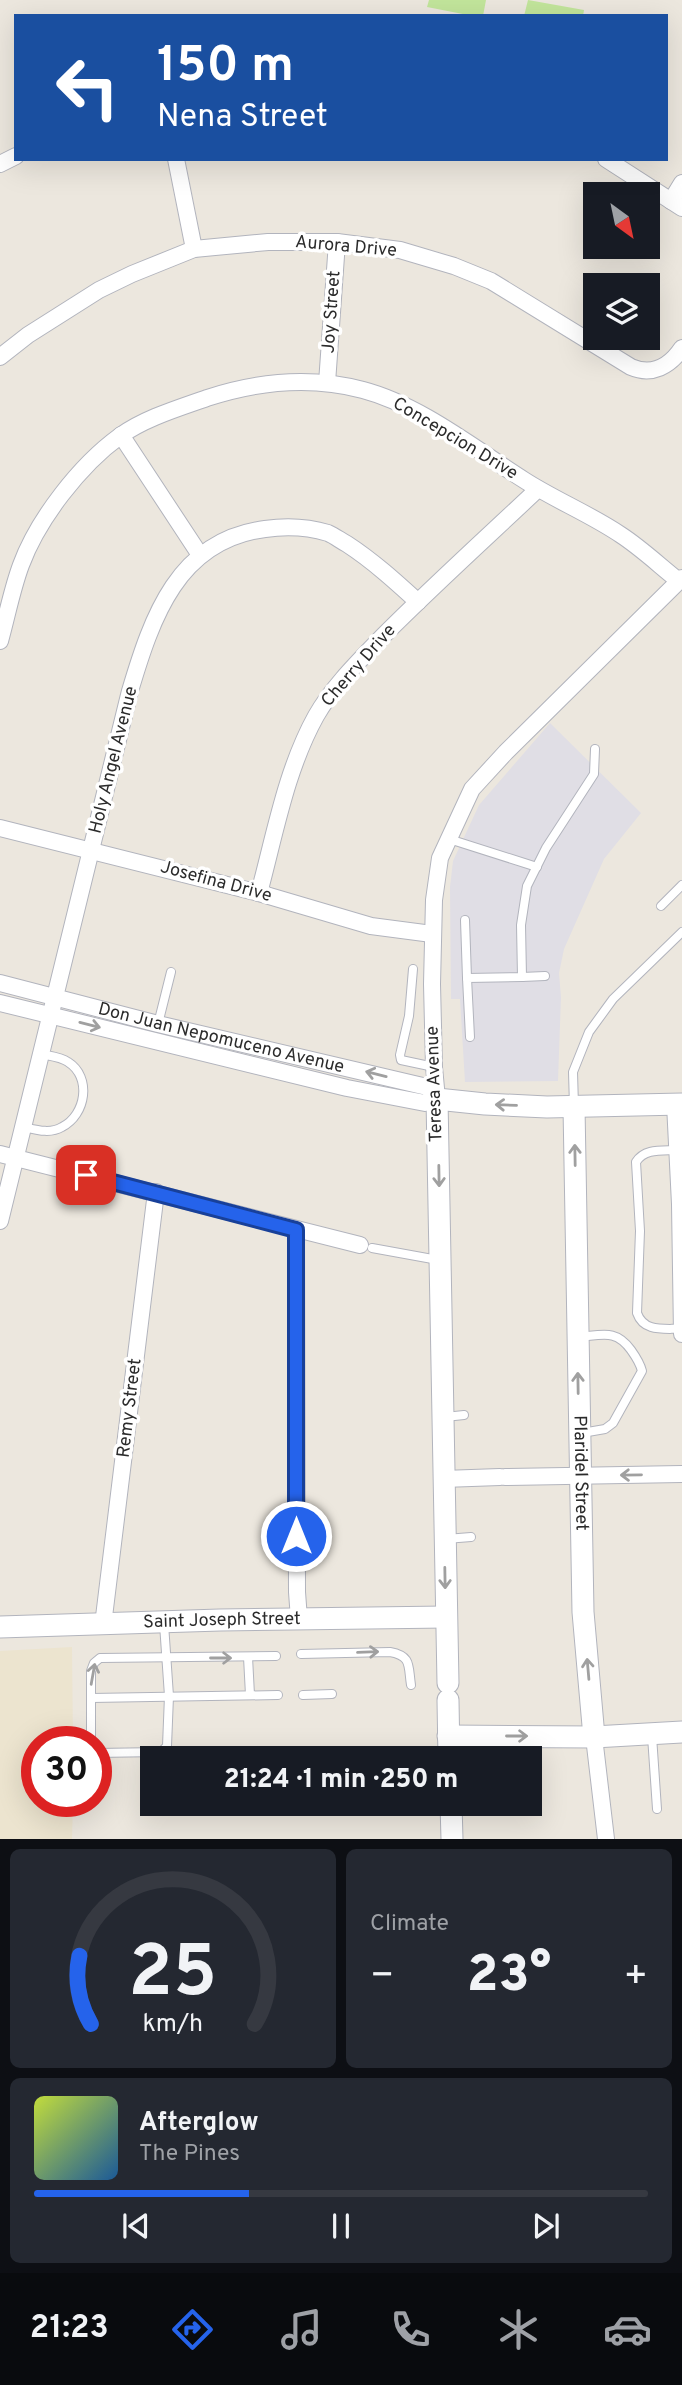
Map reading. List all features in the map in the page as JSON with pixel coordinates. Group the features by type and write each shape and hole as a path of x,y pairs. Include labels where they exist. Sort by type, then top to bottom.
{"street":[{"path":"176,161 194,250"},
{"path":"609,161 676,204 682,183"},
{"name":"Aurora Drive","path":"0,357 28,335 99,290 132,274 194,250 268,242 337,242 400,250 454,266 491,281 641,372 664,366 682,348"},
{"name":"Joy Street","path":"327,383 337,242"},
{"name":"Concepcion Drive","path":"0,641 22,564 39,530 67,487 121,435 176,409 240,388 288,381 327,383 363,390 402,403 538,489 621,535 680,579"},
{"path":"121,435 200,555"},
{"name":"Cherry Drive","path":"259,893 289,781 315,718 360,660 538,489"},
{"name":"Holy Angel Avenue","path":"0,1221 8,1156 24,1127 130,691 155,617 171,590 200,555 212,545 246,531 294,527 330,534 374,561 418,602"},
{"name":"Teresa Avenue","path":"449,1746 432,934 440,858 472,789 549,708 680,579"},
{"name":"Josefina Drive","path":"0,828 259,893 371,926 432,934"},
{"name":"Don Juan Nepomuceno Avenue","path":"0,983 158,1024 427,1087 437,1099"},
{"name":"Don Juan Nepomuceno Avenue","path":"0,1003 380,1095 425,1103 437,1099 485,1104 574,1107 678,1104"},
{"path":"244,1063 250,1045"},
{"path":"678,1104 682,1332"},
{"name":"Plaridel Street","path":"574,1107 583,1612 606,1839"},
{"path":"8,1156 366,1247"},
{"name":"Remy Street","path":"103,1625 156,1192"},
{"path":"296,1230 299,1619"},
{"path":"443,1479 682,1474"},
{"name":"Saint Joseph Street","path":"0,1628 446,1617"},
{"path":"449,1735 594,1737 682,1732"},
{"path":"451,1816 452,1839"}],"lane":[{"path":"522,977 521,925 527,886 546,848 594,774 595,749"},
{"path":"449,839 537,867"},
{"path":"661,905 682,885"},
{"path":"465,920 470,1037"},
{"path":"574,1107 573,1072 589,1031 613,999 682,932"},
{"path":"413,970 409,1016 401,1060 434,1067"},
{"path":"158,1024 171,972"},
{"path":"467,978 545,976"},
{"path":"24,1127 50,1131 63,1127 77,1113 83,1094 80,1073 71,1063 41,1054"},
{"path":"679,1158 647,1152 636,1162 640,1231 637,1313 640,1322 646,1327 682,1332"},
{"path":"366,1247 440,1260"},
{"path":"578,1337 617,1335 630,1349 642,1371 613,1423 605,1429 579,1434"},
{"path":"442,1417 464,1415"},
{"path":"444,1539 471,1537"},
{"path":"112,1754 161,1752 167,1746 169,1696 164,1622"},
{"path":"301,1654 390,1651 401,1654 407,1661 411,1685"},
{"path":"91,1726 91,1671 93,1663 100,1658 276,1656"},
{"path":"248,1657 250,1695"},
{"path":"303,1695 332,1694"},
{"path":"91,1698 278,1695"},
{"path":"652,1733 657,1809"}],"shaded area":[{"path":"550,723 641,813 604,859 564,949 559,973 561,997 558,1081 465,1082 460,999 451,999 450,887 453,861 479,805"},
{"path":"72,1647 73,1726 21,1726 21,1817 73,1817 72,1839 0,1839 0,1651"}],"green space":[{"path":"429,0 486,0 483,14 463,14 427,7"},
{"path":"528,0 584,10 583,14 524,14"}],"route":[{"path":"86,1175 296,1230 296,1536"}]}
